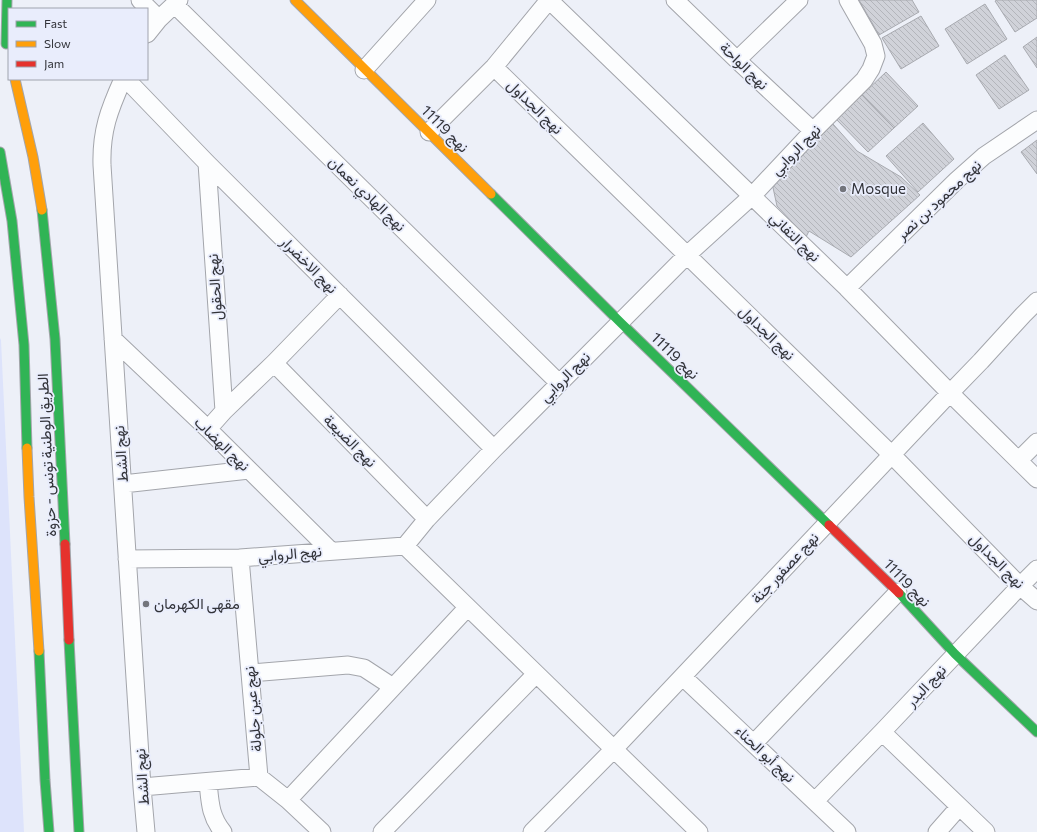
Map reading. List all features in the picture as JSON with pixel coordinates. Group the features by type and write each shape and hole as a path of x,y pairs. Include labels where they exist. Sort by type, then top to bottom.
{"main road":[{"path":"6,44 7,0"},
{"name":"نهج 11119","path":"305,3 364,70 429,132 621,323 828,523 898,592 955,654 1037,732"},
{"path":"0,25 8,51"},
{"name":"الطريق الوطنية تونس - حزوة","path":"15,80 33,157 44,220 55,339 74,771 79,832"},
{"name":"الطريق الوطنية تونس - حزوة","path":"0,152 12,221 24,345 29,498 49,832"}],"street":[{"path":"140,0 159,19"},
{"path":"364,70 427,0"},
{"path":"429,132 494,67 549,0"},
{"name":"نهج التفاني","path":"549,0 847,288 1037,479"},
{"name":"نهج الواحة","path":"675,0 813,131"},
{"path":"737,60 799,0"},
{"name":"نهج الروابي","path":"127,559 240,558 330,550 405,546 427,519 559,383 688,255 752,196 813,131 864,80 871,69 876,56 873,44 848,0"},
{"path":"148,33 159,19 177,3"},
{"name":"نهج الهادي نعمان","path":"177,3 559,383"},
{"name":"نهج الجداول","path":"494,67 892,455 1020,586 1037,601"},
{"name":"نهج الشط","path":"124,80 111,106 102,139 102,148 112,339 146,832"},
{"name":"نهج الاخضرار","path":"125,80 494,449"},
{"name":"نهج محمود بن نصر","path":"847,288 957,180 990,153 1037,120"},
{"name":"نهج الحقول","path":"207,163 224,411"},
{"path":"208,429 224,411 274,363 340,295"},
{"name":"نهج عصفور جنة","path":"539,830 950,393 981,362 1023,315 1037,302"},
{"name":"نهج الهضاب","path":"112,339 208,429 330,550"},
{"name":"نهج الضيعة","path":"274,363 427,519"},
{"path":"1019,460 1037,442"},
{"path":"123,484 249,470"},
{"path":"405,546 467,608 699,832"},
{"name":"نهج عين جلولة","path":"240,558 259,777"},
{"name":"نهج البدر","path":"814,801 882,732 1037,569"},
{"path":"754,744 898,592"},
{"path":"288,800 467,608"},
{"path":"250,673 348,665 364,668 393,687"},
{"path":"382,832 536,674"},
{"name":"نهج أبو الحناء","path":"683,677 847,832"},
{"path":"882,732 986,832"},
{"path":"142,787 259,777 288,800 322,832"},
{"path":"208,782 212,815 217,825 223,832"},
{"path":"937,832 959,807"}],"shaded area":[{"path":"0,338 1,340 24,832 0,832"}],"building":[{"path":"859,0 912,0 919,12 879,35"},
{"path":"1037,0 1037,18 1015,32 995,1"},
{"path":"985,4 1007,39 967,64 945,29"},
{"path":"921,16 939,46 901,69 882,38"},
{"path":"1037,37 1037,68 1023,47"},
{"path":"1005,55 1029,90 999,109 976,75"},
{"path":"886,72 918,106 894,128 862,95"},
{"path":"862,95 894,128 868,152 836,119"},
{"path":"923,123 954,159 918,192 886,156"},
{"name":"Mosque","path":"833,124 857,151 901,177 920,195 851,257 809,231 806,237 777,206 772,183"},
{"path":"1037,140 1037,174 1021,152"}],"traffic: fast":[{"path":"6,44 7,0"},
{"path":"0,152 12,221 24,345 27,448"},
{"path":"491,194 621,323 829,525"},
{"path":"42,210 55,339 65,544"},
{"path":"899,593 955,654 1037,732"},
{"path":"69,640 79,832"},
{"path":"39,651 49,832"}],"traffic: slow":[{"path":"295,0 491,194"},
{"path":"15,80 33,157 42,210"},
{"path":"27,448 39,651"}],"traffic: jam":[{"path":"829,525 899,593"},
{"path":"65,544 69,640"}],"place":[{"name":"Mosque","path":"843,189"},
{"name":"مقهى الكهرمان","path":"146,604"}]}
